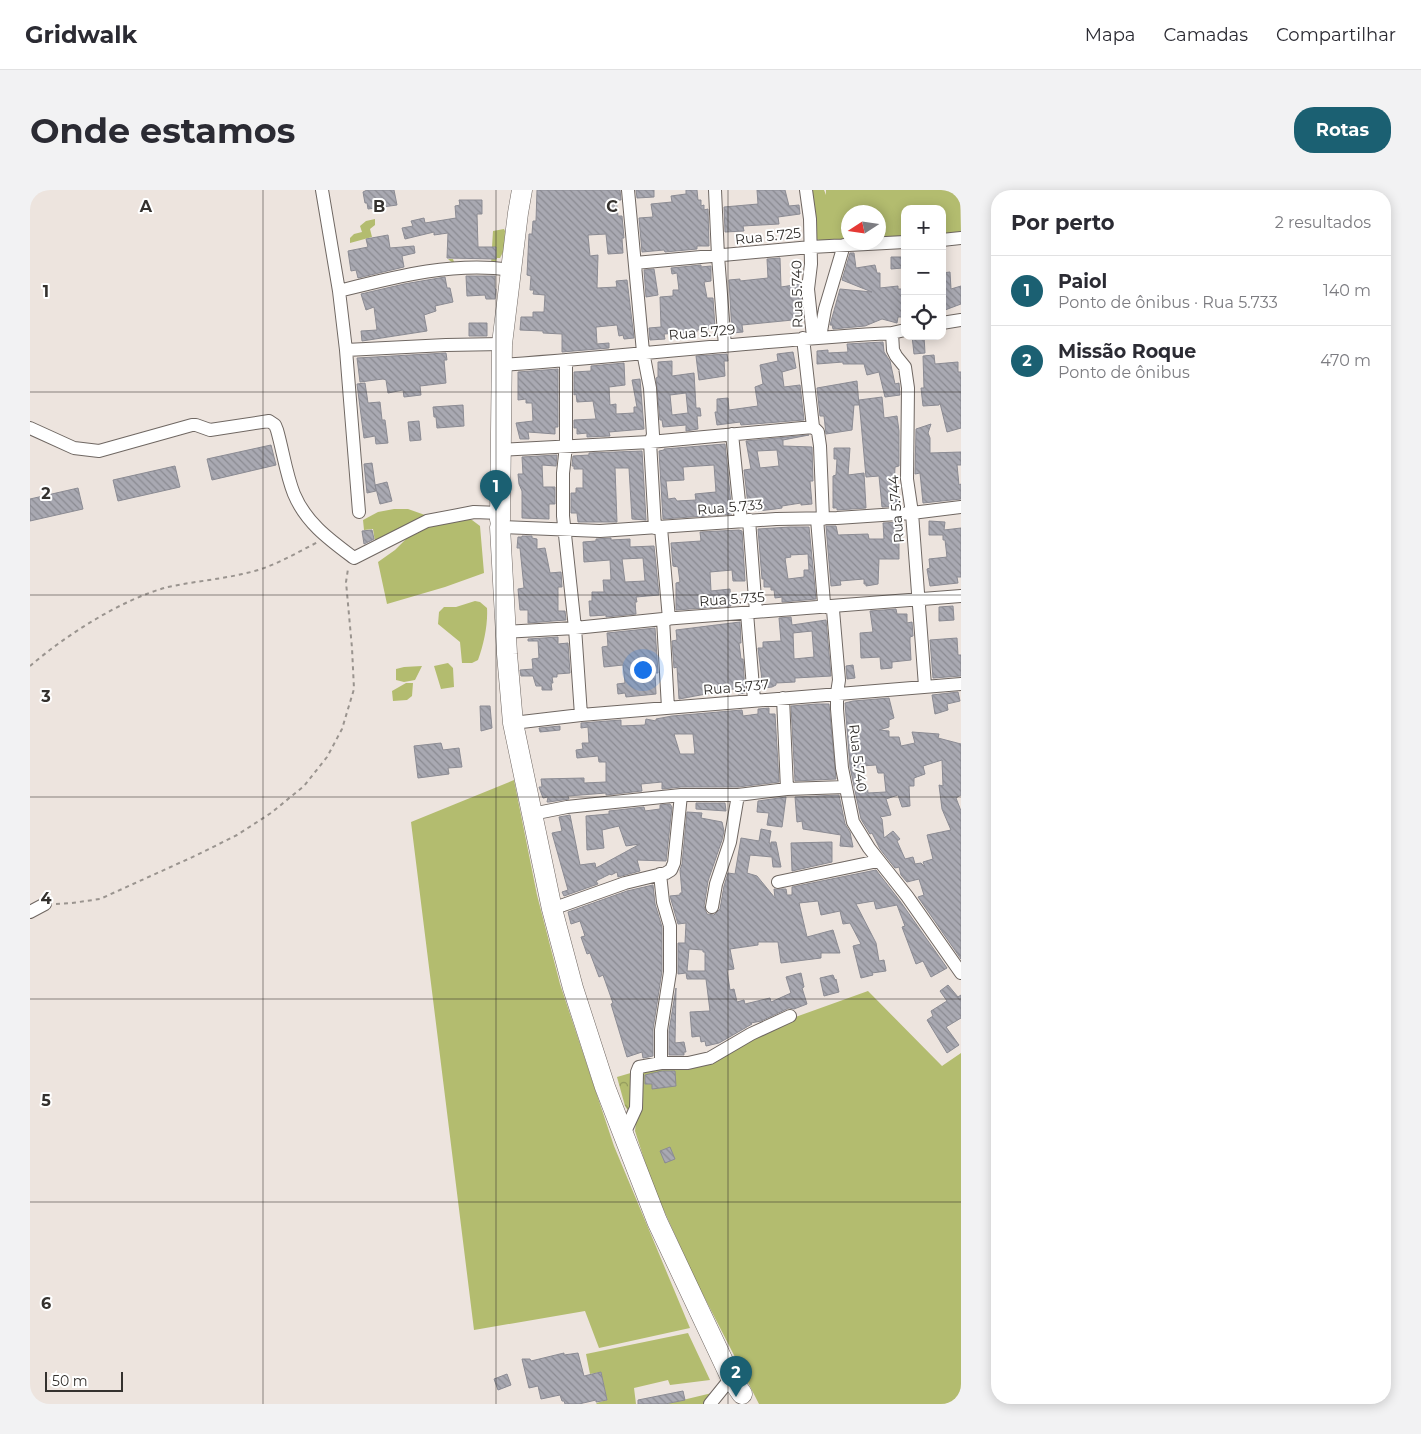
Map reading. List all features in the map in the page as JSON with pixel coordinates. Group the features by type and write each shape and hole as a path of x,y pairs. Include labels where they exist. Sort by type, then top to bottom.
{"main road":[{"path":"522,190 502,344 500,450 500,520 505,632 513,723 552,909 580,1016 615,1115 657,1221 737,1386"}],"street":[{"path":"322,190 346,350 359,512"},
{"path":"628,190 642,352 650,388 654,435 650,442 666,619 668,708"},
{"path":"715,190 725,346"},
{"name":"Rua 5.740","path":"806,190 811,247 808,289 812,337 812,427 818,432 820,446 820,519 824,603 833,610 839,680 837,693 842,768 845,787 853,822 878,861 902,889 961,972"},
{"path":"946,240 961,238"},
{"name":"Rua 5.725","path":"886,243 901,242"},
{"name":"Rua 5.725","path":"635,263 841,245"},
{"path":"812,337 825,309 843,250"},
{"path":"338,291 430,271 469,268 512,270"},
{"path":"946,322 961,320"},
{"name":"Rua 5.729","path":"502,365 812,337 899,332"},
{"name":"Rua 5.744","path":"899,332 893,350 904,368 908,388 907,480 912,513 925,686"},
{"path":"346,350 502,344"},
{"path":"566,360 564,531 575,628 581,715"},
{"path":"30,428 74,448 99,451 192,425 210,430 269,421 277,430 294,494 311,522 327,538 354,558"},
{"path":"500,450 650,442 812,427"},
{"path":"732,434 745,521 752,612 754,700"},
{"name":"Rua 5.733","path":"354,558 427,521 474,512 500,520 564,531 658,528 745,521 820,519 961,508"},
{"name":"Rua 5.735","path":"505,632 575,628 961,596"},
{"name":"Rua 5.737","path":"513,723 581,715 961,684"},
{"path":"783,698 787,789"},
{"path":"532,814 568,806 681,796 738,795 787,789 845,787"},
{"path":"712,907 716,884 730,842 738,795"},
{"path":"552,909 625,883 666,873 671,870 674,863 681,796"},
{"path":"778,882 878,861"},
{"path":"660,874 662,902 670,926 670,972 661,1030 661,1063"},
{"path":"30,912 44,904"},
{"path":"624,1134 636,1108 638,1070 641,1065 688,1063 710,1058 751,1034 790,1016"},
{"path":"710,1404 737,1386"}],"path":[{"path":"30,666 79,630 129,601 168,587 252,572 327,538"},
{"path":"44,904 100,899 123,889 237,835 272,813 304,786 327,757 342,729 354,689 346,573 354,558"}],"green space":[{"path":"808,190 824,190 826,195 826,190 960,190 961,233 946,234 946,205 901,205 901,237 886,238 886,205 841,205 841,242 823,243 816,238"},
{"path":"375,219 375,225 370,229 372,237 350,243 350,238 354,234 362,232 360,226 366,221"},
{"path":"504,229 504,250 496,262 500,263 464,266 458,265 448,259 453,259 454,262 491,263 492,253 496,252 496,247 492,247 493,231"},
{"path":"408,509 425,515 375,542 373,529 364,530 363,520 378,512"},
{"path":"449,517 472,520 480,526 484,573 387,604 378,562 395,550 407,538"},
{"path":"475,601 480,602 487,608 484,641 478,660 472,663 462,663 460,642 438,624 439,612 444,607 456,607"},
{"path":"448,663 453,668 454,687 441,689 434,666"},
{"path":"422,666 415,680 404,682 396,680 396,669"},
{"path":"406,683 413,683 412,696 407,700 393,701 392,691"},
{"path":"514,780 537,895 560,984 614,1146 690,1328 599,1348 585,1311 474,1330 411,822"},
{"path":"868,991 942,1066 961,1053 961,1404 759,1404 694,1277 652,1184 635,1131 641,1071 689,1065 776,1024"},
{"path":"634,1072 631,1115 625,1106 617,1077"},
{"path":"688,1333 710,1380 670,1385 668,1380 634,1388 636,1404 596,1403 607,1400 601,1372 590,1374 586,1354"},
{"path":"712,1393 704,1404 666,1404"}],"building":[{"path":"367,190 394,190 397,205 368,209 363,192"},
{"path":"537,190 620,190 621,200 616,200 618,216 622,216 623,253 608,254 606,234 588,235 590,256 598,255 597,288 617,287 616,281 627,280 634,338 624,339 623,335 619,336 617,325 596,327 597,344 609,343 609,348 562,352 562,334 520,330 521,317 533,317 533,312 544,312 545,295 533,294 534,290 530,290 531,276 527,275 529,234 532,234 533,221 536,221"},
{"path":"636,190 654,190 654,197 637,198"},
{"path":"686,190 697,190 701,206 704,205 704,210 708,209 709,246 697,246 697,249 665,252 664,250 642,252 639,218 653,217 651,204 672,202 671,196 686,194"},
{"path":"757,190 785,190 789,206 799,205 800,214 778,217 779,224 743,226 744,231 725,232 724,207 758,204"},
{"path":"459,200 482,200 482,214 477,214 478,247 496,247 496,259 447,258 448,233 434,235 434,232 405,239 402,228 413,226 411,221 424,218 425,223 456,218 455,206 460,205"},
{"path":"388,235 390,248 414,246 415,253 402,256 404,267 358,278 356,270 351,271 348,251 368,247 366,239"},
{"path":"850,253 854,253 856,268 875,265 877,273 880,273 880,288 898,286 898,289 901,289 901,317 898,317 897,323 882,319 865,326 833,329 832,325 830,325 840,289 872,292 842,280"},
{"path":"891,257 901,257 901,268 891,269"},
{"path":"780,258 781,287 800,284 803,319 742,325 743,332 732,333 729,280 740,279 740,281 768,278 767,259"},
{"path":"701,265 701,267 711,266 711,281 704,282 707,298 713,298 715,328 697,330 697,332 664,334 665,339 650,340 649,328 661,327 660,297 673,296 673,290 679,290 677,273 672,274 671,268"},
{"path":"654,269 658,295 646,297 644,270"},
{"path":"946,272 950,272 951,289 961,286 961,304 946,310 946,295"},
{"path":"466,276 495,276 495,299 486,299 485,295 467,296"},
{"path":"445,277 453,302 435,306 436,311 424,315 427,331 362,341 361,331 377,330 374,307 366,310 361,294"},
{"path":"469,323 487,323 487,336 469,336"},
{"path":"912,340 924,340 925,353 914,354"},
{"path":"883,342 884,352 890,361 895,384 899,383 900,395 885,397 879,372 867,375 864,364 843,364 843,362 817,364 817,351 828,350 828,353 848,352 847,344"},
{"path":"793,352 796,368 782,372 784,387 800,385 804,420 741,425 740,422 717,425 715,412 717,412 717,399 728,398 729,410 758,406 755,387 763,384 760,365 778,361 777,354"},
{"path":"446,353 447,360 444,360 446,383 420,386 421,395 404,397 403,390 388,393 386,380 383,379 360,382 357,358"},
{"path":"727,354 728,361 724,361 725,376 699,380 696,356"},
{"path":"934,355 935,364 958,362 958,372 961,372 961,428 947,432 940,403 939,405 923,406 921,388 924,388 923,356"},
{"path":"672,361 672,376 694,373 696,408 700,408 701,416 697,416 698,429 686,431 686,425 663,427 662,420 660,420 656,378 658,377 658,362","holes":["686,393 688,413 672,415 670,395"]},
{"path":"624,363 625,385 609,387 610,405 616,404 616,414 634,413 634,407 637,407 632,380 640,379 644,429 609,432 610,436 587,437 587,433 577,434 577,428 574,428 574,420 596,419 593,401 577,402 576,394 574,395 574,372 591,371 591,366"},
{"path":"558,369 558,427 555,427 555,434 528,432 529,439 520,439 516,423 533,421 532,403 526,403 526,399 518,400 518,372"},
{"path":"857,381 859,405 854,405 852,430 826,434 824,416 820,416 817,388"},
{"path":"365,383 368,403 380,402 388,443 376,444 375,436 364,438 357,384"},
{"path":"882,397 884,418 897,416 899,466 895,467 894,491 898,491 899,506 882,507 879,476 866,477 859,400"},
{"path":"463,405 464,426 437,428 433,407"},
{"path":"419,421 421,440 410,441 408,422"},
{"path":"931,424 928,433 930,453 961,452 961,465 957,465 959,485 961,484 961,499 923,503 920,473 915,474 916,429"},
{"path":"809,435 783,440 783,446 812,447 813,481 810,481 812,504 801,505 801,503 758,511 758,509 752,509 752,505 748,505 744,470 751,469 746,441","holes":["777,450 779,466 760,468 757,451"]},
{"path":"725,444 732,514 663,519 659,451","holes":["714,465 716,492 695,494 696,500 677,501 675,498 668,499 666,481 684,480 683,467"]},
{"path":"271,445 276,465 212,480 207,459"},
{"path":"834,448 850,448 848,475 864,473 866,508 837,510 837,508 833,508 833,476 836,475 837,459 834,459"},
{"path":"642,451 646,520 632,519 629,468 615,468 617,522 578,522 577,513 571,513 571,493 576,493 576,488 583,488 583,469 574,469 574,466 572,466 573,456 589,455 589,453"},
{"path":"557,455 556,466 542,465 543,487 555,487 555,504 549,504 549,519 522,518 522,491 518,474 523,474 522,457"},
{"path":"372,463 376,491 367,493 364,464"},
{"path":"175,466 180,487 118,501 113,480"},
{"path":"387,482 392,501 380,504 375,485"},
{"path":"78,488 83,509 30,521 30,499"},
{"path":"929,521 945,522 944,530 961,528 961,577 957,577 958,583 930,586 927,569 930,568 929,559 947,557 943,535 929,535"},
{"path":"899,522 899,559 879,559 878,584 866,586 864,579 840,581 841,585 831,586 826,526 836,526 838,535 868,534 869,539 884,539 883,523"},
{"path":"809,527 816,599 782,602 782,597 775,598 774,590 771,590 771,587 764,587 758,529","holes":["808,554 809,570 804,570 804,577 788,579 785,558 791,557 790,555"]},
{"path":"372,530 374,539 364,544 362,531"},
{"path":"742,531 745,581 733,581 732,570 710,572 711,591 730,589 731,606 676,610 676,583 680,582 678,567 673,566 671,543 701,541 700,532"},
{"path":"532,536 532,538 537,539 537,549 545,548 550,573 561,572 562,587 558,587 558,611 565,611 566,620 528,623 528,610 520,610 518,589 524,588 520,548 517,548 518,537"},
{"path":"596,539 630,539 630,547 654,546 659,595 636,597 636,614 606,617 606,615 590,616 589,601 592,601 592,592 604,592 603,580 611,580 610,560 584,562 583,542 596,541","holes":["643,558 645,581 625,582 622,559"]},
{"path":"953,606 954,620 939,621 939,607"},
{"path":"896,609 897,614 907,614 907,623 912,622 913,636 910,637 911,660 892,662 892,668 881,669 880,657 861,658 860,633 873,632 870,611"},
{"path":"791,617 792,625 826,620 831,676 795,678 795,682 776,683 772,687 763,688 758,648 763,648 763,642 781,641 779,618","holes":["812,631 814,657 794,659 793,633"]},
{"path":"740,622 741,643 739,643 741,659 743,659 745,693 738,694 733,689 679,699 677,667 674,668 672,641 677,640 676,630"},
{"path":"655,628 658,673 655,673 656,694 626,697 625,693 618,694 617,684 625,683 623,665 604,667 602,647 608,646 607,633"},
{"path":"558,637 558,644 568,643 570,673 557,674 557,677 552,677 552,690 542,690 542,686 536,686 533,676 521,676 520,670 533,669 532,659 539,658 538,641 528,641 528,639"},
{"path":"957,638 958,655 961,655 961,676 933,678 930,640"},
{"path":"853,665 855,678 847,679 846,666"},
{"path":"958,692 960,701 947,704 948,710 935,714 932,695"},
{"path":"889,698 894,718 889,720 889,727 879,730 889,731 889,737 899,737 901,746 915,743 912,732 939,734 938,738 961,744 961,795 956,798 961,811 961,959 918,897 924,895 919,879 907,882 901,875 899,867 895,868 861,819 850,767 845,703","holes":["942,760 943,786 939,785 942,809 951,830 927,835 933,859 923,862 925,867 921,863 915,864 913,857 905,859 897,841 900,839 893,831 884,838 882,819 880,817 891,815 886,799 898,795 902,807 910,806 909,786 914,786 914,778 925,774 923,766","876,765 878,773 884,773 886,792 868,793 867,784 862,784 860,766"]},
{"path":"829,704 836,779 795,781 791,706"},
{"path":"480,706 490,706 492,728 481,731"},
{"path":"769,708 769,714 775,714 779,782 738,787 662,789 662,782 641,784 642,791 606,795 606,793 568,796 569,799 549,802 547,802 548,797 543,798 539,787 542,787 541,779 584,778 584,783 606,782 606,762 599,762 598,756 577,758 576,750 583,749 582,743 589,743 588,727 581,728 581,723 621,720 621,726 645,725 646,719 656,721 656,719 672,716 742,710 743,716 758,714 758,709","holes":["674,734 693,734 695,754 680,754"]},
{"path":"560,726 560,730 540,732 539,728"},
{"path":"441,743 443,750 459,748 462,767 448,768 449,774 418,778 414,746"},
{"path":"839,795 845,824 850,832 853,847 840,846 841,835 803,829 802,821 797,822 795,797"},
{"path":"786,797 782,827 767,825 769,813 757,812 758,801"},
{"path":"696,803 725,803 726,811 696,809"},
{"path":"670,804 672,807 666,861 637,860 640,871 618,877 617,872 610,874 596,881 598,884 564,896 562,892 568,890 552,833 562,831 559,817 570,815 580,865 595,863 596,868 640,844 626,846 619,826 602,830 604,848 587,850 586,816 609,814 609,811 644,807 645,811 660,809 660,805"},
{"path":"687,812 702,813 701,818 722,822 724,831 708,881 704,906 707,914 714,915 720,909 728,873 735,874 741,838 759,841 761,829 771,831 769,843 771,850 771,842 776,842 781,867 773,867 772,857 750,855 747,873 757,876 775,898 774,889 786,889 787,895 792,895 792,887 876,870 947,968 931,977 923,961 916,964 902,927 905,926 897,905 876,909 874,901 856,904 876,943 879,961 884,960 886,971 872,973 873,975 861,978 853,946 861,944 850,923 843,924 840,911 821,915 818,901 799,903 807,937 833,930 840,953 821,953 821,958 781,963 778,942 758,942 758,945 730,949 734,969 727,970 730,990 734,989 737,1002 744,1000 745,1004 770,998 771,1002 791,993 786,977 801,973 804,987 802,988 807,1004 794,1009 789,1008 761,1021 751,1023 719,1043 706,1046 705,1041 701,1042 700,1036 692,1037 690,1012 710,1011 706,979 687,979 686,973 678,974 678,943 685,943 686,923 678,924 670,896 682,893 680,870","holes":["689,949 703,950 705,952 705,971 687,971"]},
{"path":"832,842 832,862 792,871 791,843"},
{"path":"653,885 655,904 662,927 662,971 653,1029 653,1056 643,1058 642,1052 627,1057 611,1004 613,1003 603,975 599,977 590,953 587,954 581,937 585,936 580,921 571,924 568,912 627,891"},
{"path":"833,975 839,992 824,996 820,978"},
{"path":"948,985 958,997 961,995 961,1018 946,1027 959,1045 947,1053 927,1020 933,1016 931,1011 947,1001 940,991"},
{"path":"676,988 675,1043 684,1042 686,1052 684,1052 684,1055 669,1055 669,1031"},
{"path":"662,1071 675,1071 676,1086 652,1089 652,1084 645,1084 645,1075"},
{"path":"670,1147 675,1159 665,1163 660,1151"},
{"path":"564,1353 564,1355 578,1353 584,1376 601,1372 607,1400 565,1404 560,1395 541,1399 538,1386 529,1388 522,1359 530,1359 531,1361"},
{"path":"507,1374 511,1385 498,1390 494,1379"},
{"path":"683,1391 685,1400 665,1404 638,1404 638,1400"}],"place":[{"name":"Paiol","path":"496,511"},
{"name":"Missão Roque","path":"736,1397"}]}
